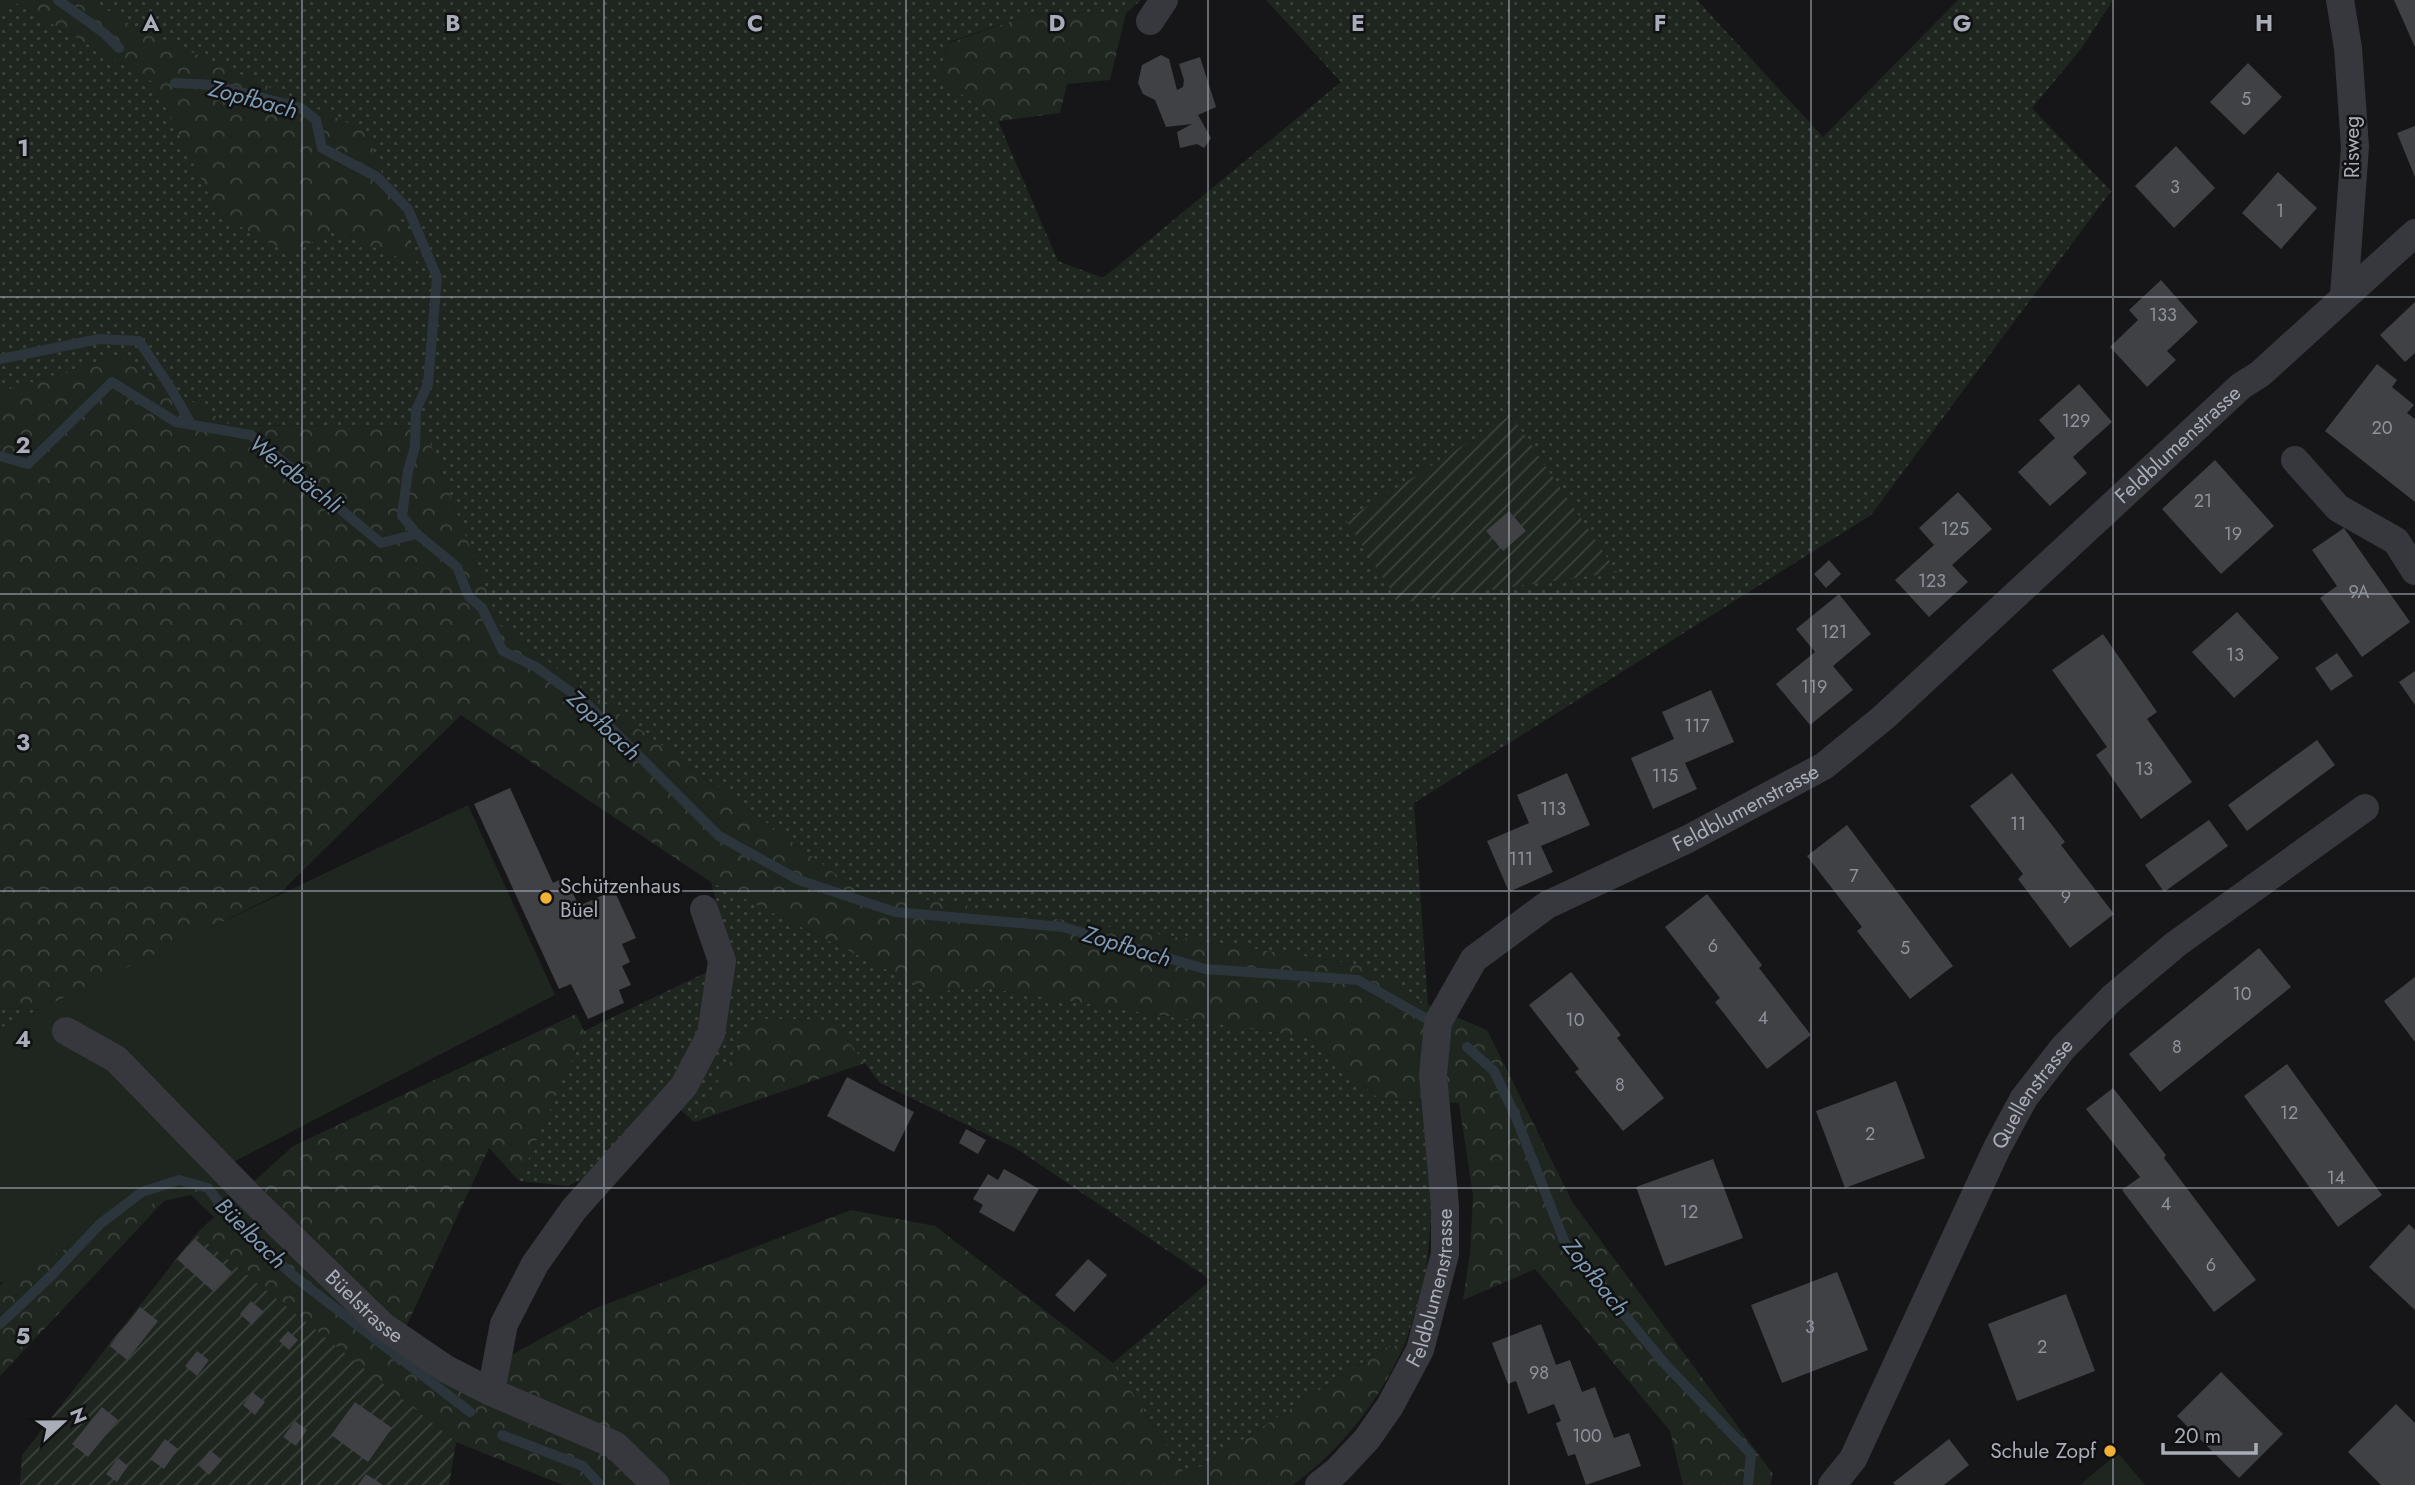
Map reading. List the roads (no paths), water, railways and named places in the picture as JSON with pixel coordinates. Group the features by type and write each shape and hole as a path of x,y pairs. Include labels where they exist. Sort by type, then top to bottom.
{"street":[{"name":"Risweg","path":"2340,0 2348,48 2355,147 2344,295"},
{"name":"Feldblumenstrasse","path":"1319,1485 1367,1439 1390,1406 1420,1350 1445,1254 1445,1206 1433,1075 1438,1022 1474,959 1547,905 1688,839 1824,766 1884,717 2241,386 2260,374 2415,233"},
{"path":"2295,460 2338,508 2396,541 2415,571"},
{"name":"Quellenstrasse","path":"1832,1485 1853,1459 1987,1169 2024,1098 2063,1048 2112,998 2176,944 2365,808"},
{"path":"492,1392 504,1324 535,1264 574,1209 684,1086 711,1034 722,961 704,909"},
{"name":"Büelstrasse","path":"66,1031 116,1059 253,1199 383,1326 446,1369 492,1392 615,1445 656,1485"}],"waterway":[{"name":"Zopfbach","path":"58,0 104,33 119,48"},
{"name":"Zopfbach","path":"175,83 214,85 301,108 316,120 322,148 377,177 408,209 437,277 428,384 416,410 415,447 408,471 402,516 417,534 457,567 469,597 482,608 503,651 536,667 586,703 719,836 799,880 895,912 1063,927 1205,969 1358,980 1425,1018"},
{"path":"0,359 99,339 139,341 191,424"},
{"name":"Werdbächli","path":"0,456 28,464 112,382 176,422 251,435 381,543 417,534"},
{"name":"Zopfbach","path":"1467,1047 1494,1071 1515,1115 1565,1243 1665,1364 1751,1454 1748,1485"},
{"name":"Büelbach","path":"0,1324 51,1276 100,1224 142,1192 179,1180 208,1188 234,1222 295,1277 470,1412"},
{"name":"Büelbach","path":"502,1435 583,1466 600,1485"}],"place":[{"name":"Schützenhaus Büel","path":"546,898"},
{"name":"Schule Zopf","path":"2110,1451"}]}
